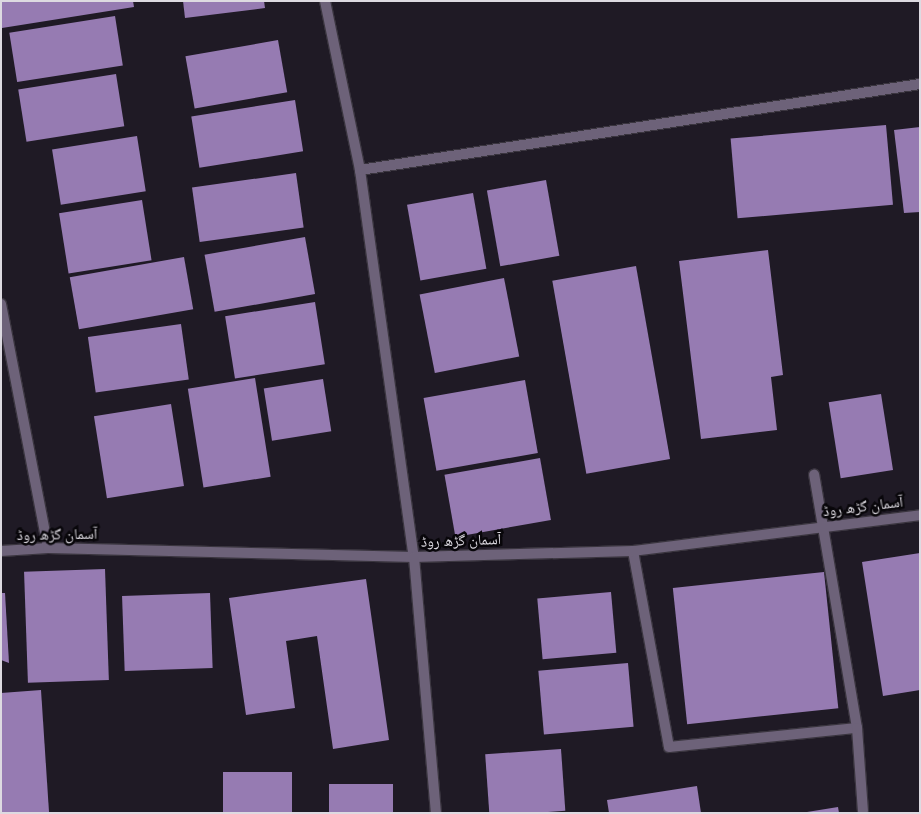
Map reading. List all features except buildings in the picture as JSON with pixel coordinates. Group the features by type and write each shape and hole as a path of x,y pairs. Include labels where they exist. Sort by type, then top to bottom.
{"street":[{"path":"325,1 360,170 414,557 436,813"},
{"path":"360,170 920,84"},
{"path":"1,304 48,548"},
{"path":"814,475 857,728 863,811"},
{"name":"آسمان گڑھ روڈ","path":"1,551 48,548 414,557 634,551 920,514"},
{"path":"634,551 669,747 857,728"}]}
